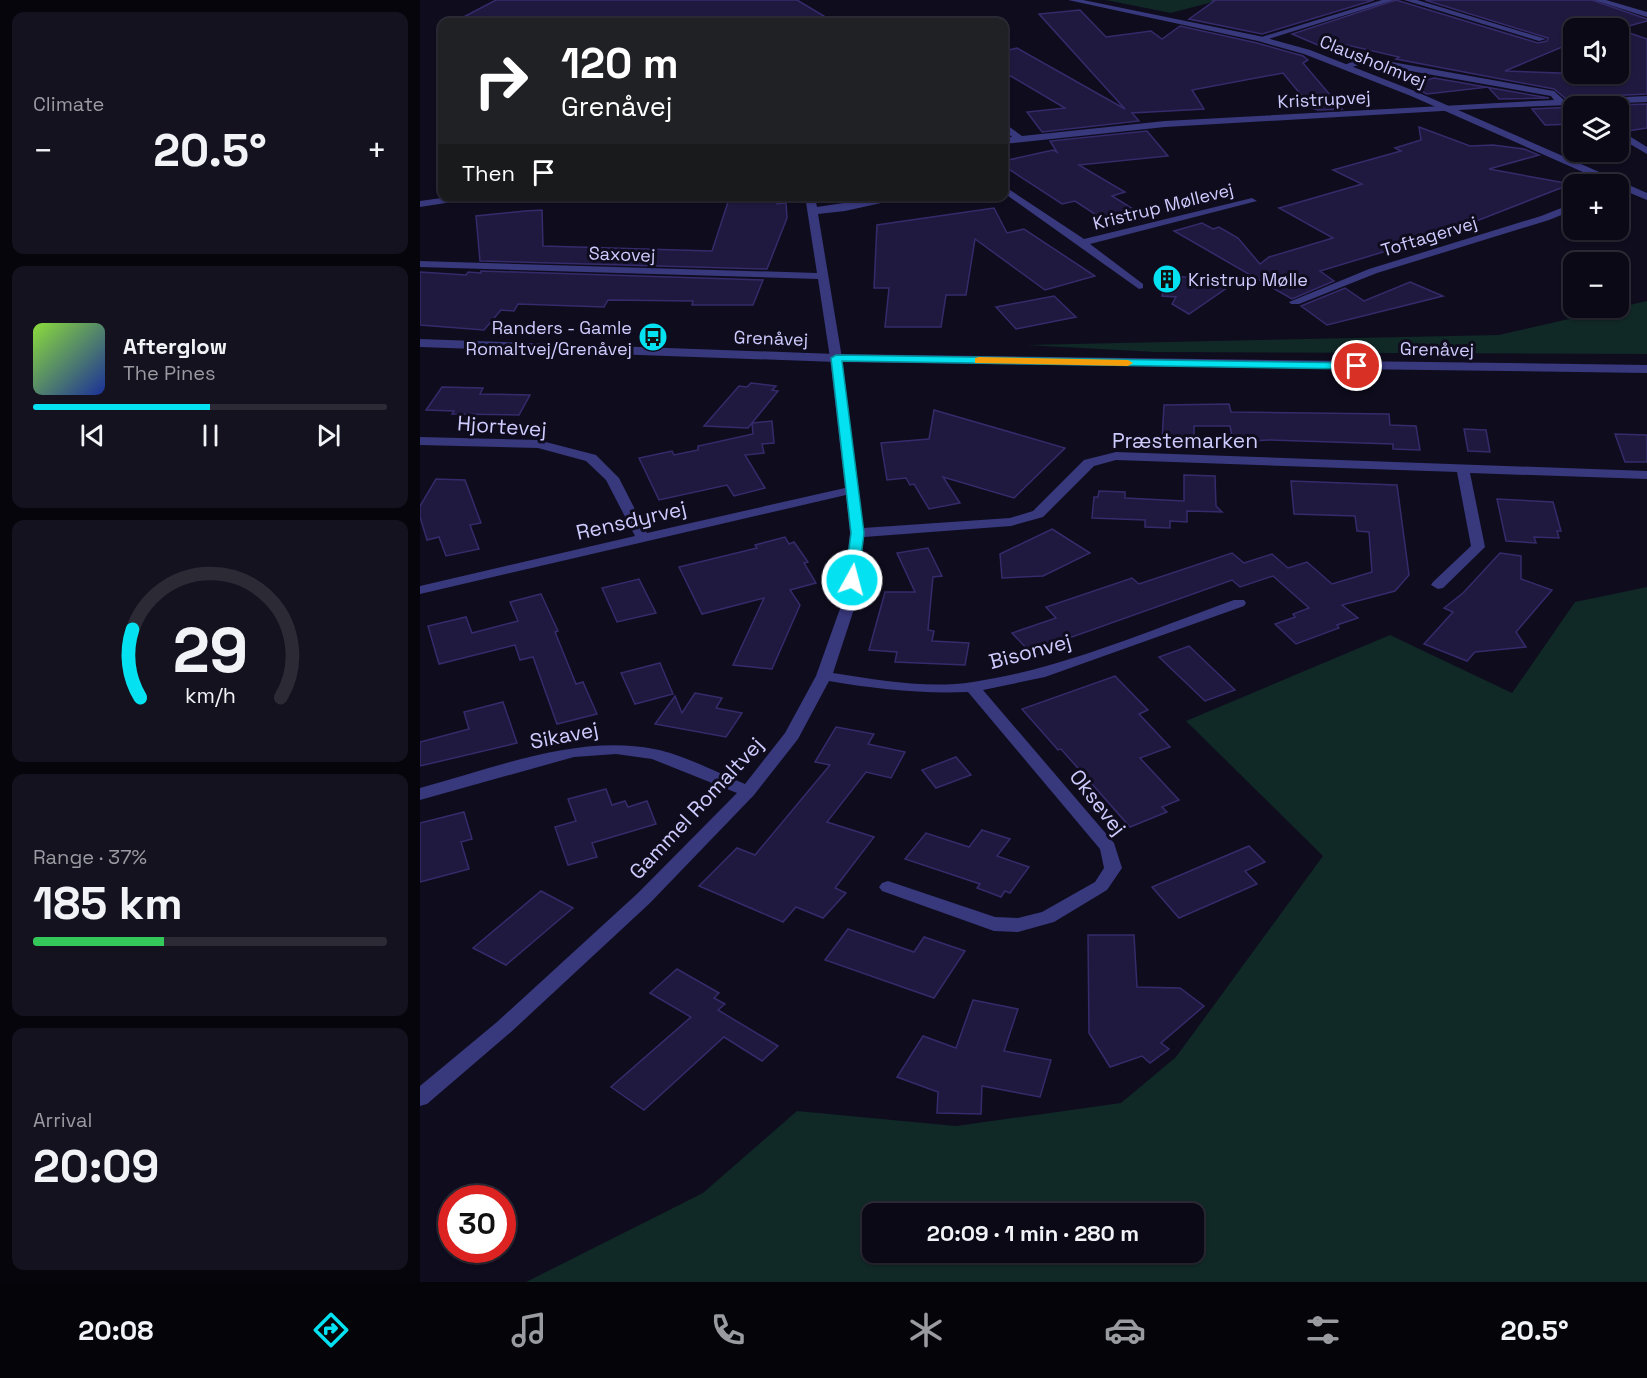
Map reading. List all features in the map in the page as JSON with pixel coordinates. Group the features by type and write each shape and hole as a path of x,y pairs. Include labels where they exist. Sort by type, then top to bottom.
{"street":[{"name":"Clausholmvej","path":"1072,0 1259,39 1346,66 1591,174"},
{"path":"1259,39 1390,0"},
{"path":"1408,0 1542,39"},
{"path":"1598,0 1647,15"},
{"path":"1346,66 1364,60 1554,94 1561,102"},
{"name":"Kristrupvej","path":"1629,101 1647,99"},
{"name":"Kristrupvej","path":"1008,140 1165,124 1561,102"},
{"path":"1008,129 1020,139"},
{"path":"1629,139 1647,151"},
{"name":"Clausholmvej","path":"1629,190 1647,197"},
{"name":"Kristrup Møllevej","path":"1008,192 1083,243 1139,286"},
{"path":"420,204 444,201"},
{"name":"Gammel Romaltvej","path":"420,1098 504,1027 644,898 748,791 792,735 824,676 849,603 857,533 836,358 811,201"},
{"path":"812,211 882,201"},
{"name":"Kristrup Møllevej","path":"1083,243 1252,201"},
{"name":"Toftagervej","path":"1295,302 1373,271 1563,211"},
{"name":"Saxovej","path":"420,264 823,276"},
{"name":"Grenåvej","path":"420,343 836,358 1647,367"},
{"name":"Hjortevej","path":"420,441 538,444 591,458 612,478 643,539"},
{"name":"Præstemarken","path":"857,533 1020,519 1038,514 1089,463 1116,456 1647,476"},
{"path":"1438,585 1478,547 1463,468"},
{"name":"Rensdyrvej","path":"420,590 852,490"},
{"name":"Bisonvej","path":"824,676 890,686 932,689 972,687 1040,674 1239,603"},
{"name":"Oksevej","path":"888,888 994,924 1018,925 1048,917 1101,886 1113,867 1108,847 972,687"},
{"name":"Sikavej","path":"420,794 574,752 616,749 655,754 748,791"}],"green space":[{"path":"1106,0 1220,0 1171,13"},
{"path":"1647,301 1647,354 1155,352 1026,345 1499,335 1573,318 1629,318 1629,305"},
{"path":"1647,587 1647,1282 526,1282 703,1193 797,1111 956,1126 1121,1103 1176,1057 1323,856 1186,721 1390,635 1512,693 1575,602"}],"building":[{"path":"496,0 797,0 827,18 462,18"},
{"path":"1212,0 1374,0 1262,34 1189,19 1214,1"},
{"path":"1396,0 1538,43 1547,41 1548,38 1425,0 1592,0 1647,19 1647,21 1629,26 1629,18 1563,18 1563,47 1505,71 1563,73 1563,84 1629,84 1629,33 1647,39 1647,94 1563,96 1554,89 1396,59 1399,57 1347,45 1332,51 1292,34"},
{"path":"1080,10 1106,37 1151,31 1162,39 1180,26 1303,56 1308,60 1303,63 1342,109 1312,108 1283,73 1192,90 1204,109 1132,113 1139,121 1042,132 1027,112 1065,108 1008,74 1008,50 1017,48 1125,109 1039,14"},
{"path":"1434,78 1487,87 1427,94 1417,89 1415,83"},
{"path":"1488,87 1549,98 1499,99"},
{"path":"1647,104 1647,128 1629,131 1629,105"},
{"path":"1563,108 1563,124 1545,125 1532,109"},
{"path":"1419,127 1470,146 1493,145 1524,149 1539,155 1489,169 1563,183 1563,187 1443,234 1320,271 1334,281 1292,299 1174,231 1202,223 1213,229 1219,227 1238,238 1260,264 1269,257 1333,238 1279,208 1362,184 1333,170 1401,151 1395,148 1421,140"},
{"path":"1147,131 1168,156 1079,165 1125,192 1112,196 1146,217 1113,226 1075,201 1062,204 1008,169 1008,160 1053,150 1057,152 1050,141"},
{"path":"728,201 786,203 787,218 767,269 480,261 476,216 542,210 543,246 712,251"},
{"path":"994,208 1007,233 1024,229 1095,276 1045,290 975,239 966,295 946,295 941,327 885,327 889,288 874,288 877,225"},
{"path":"481,271 763,280 753,305 692,305 693,301 608,300 604,307 518,304 514,311 501,310 484,330 420,325 420,272 466,275 468,272 481,273"},
{"path":"1168,275 1234,283 1189,314 1172,304 1176,297 1162,296"},
{"path":"1410,282 1443,296 1327,325 1301,306 1345,288 1364,301"},
{"path":"1054,296 1076,317 1016,329 996,307"},
{"path":"751,383 776,386 772,390 778,391 748,428 704,426 739,386 747,387"},
{"path":"442,387 483,388 480,394 530,395 519,415 452,414 454,411 426,410"},
{"path":"1229,404 1231,412 1389,414 1390,425 1416,426 1420,450 1393,449 1393,444 1269,440 1233,442 1230,426 1194,426 1194,441 1162,440 1164,405"},
{"path":"934,410 1065,448 1014,498 943,477 960,503 929,509 914,484 910,485 906,478 887,480 881,443 929,439"},
{"path":"772,421 774,443 762,444 764,453 745,455 765,488 734,496 727,485 659,500 639,458 672,451 674,455 698,450 698,446 753,434 752,423"},
{"path":"1464,429 1486,430 1490,452 1468,451"},
{"path":"1615,434 1647,435 1647,462 1625,462"},
{"path":"1184,475 1215,476 1216,506 1222,512 1187,511 1187,522 1170,521 1170,528 1145,527 1145,520 1092,518 1094,497 1098,497 1099,491 1125,492 1125,498 1184,501"},
{"path":"436,479 465,480 481,523 470,525 479,549 446,556 439,537 427,540 420,517 420,506"},
{"path":"1291,481 1397,485 1409,575 1395,591 1342,605 1358,618 1337,625 1339,628 1296,644 1275,624 1295,617 1293,614 1309,608 1273,576 1240,587 1232,580 1030,652 1012,633 1056,618 1046,607 1132,578 1139,584 1232,553 1244,563 1272,554 1288,568 1307,562 1332,584 1372,572 1369,532 1357,531 1355,516 1294,514"},
{"path":"1497,499 1553,502 1561,531 1557,531 1559,538 1534,537 1536,543 1506,541"},
{"path":"1052,529 1090,553 1043,576 1002,578 1000,554"},
{"path":"785,537 789,544 794,542 808,562 804,563 816,583 790,590 800,605 772,669 733,665 764,598 702,614 679,567 757,548 755,545"},
{"path":"928,548 942,576 933,577 928,630 934,631 932,641 969,643 965,665 895,662 897,652 869,650 885,592 915,592 897,553"},
{"path":"1500,553 1521,556 1521,579 1552,590 1516,632 1526,647 1475,652 1467,661 1424,644 1453,612 1444,608 1463,593"},
{"path":"639,579 656,613 617,622 602,588"},
{"path":"541,594 558,631 555,632 576,684 583,682 597,714 557,724 533,657 520,660 515,645 439,664 428,626 466,617 472,633 518,621 510,602"},
{"path":"1189,646 1235,690 1205,701 1159,657"},
{"path":"660,663 673,694 635,704 621,673"},
{"path":"1115,676 1148,710 1139,714 1170,747 1140,758 1179,800 1162,807 1167,812 1130,827 1022,709"},
{"path":"695,693 722,698 716,708 742,713 726,737 655,724 675,696 682,713"},
{"path":"503,702 517,743 420,766 420,742 469,729 464,712"},
{"path":"836,727 874,734 868,744 905,752 891,778 866,772 827,822 874,837 835,888 846,893 823,918 796,907 783,922 699,886 737,848 755,855 830,765 815,762"},
{"path":"956,757 971,775 936,788 922,770"},
{"path":"606,789 612,805 625,801 628,807 647,801 656,824 592,843 597,857 568,865 555,827 576,821 568,799"},
{"path":"464,812 472,839 461,842 469,869 420,882 420,823"},
{"path":"982,830 1010,839 997,856 1029,867 1010,893 1005,891 1001,897 977,888 980,884 905,859 926,833 969,847"},
{"path":"1249,846 1265,862 1245,871 1257,884 1179,918 1152,887"},
{"path":"541,891 573,908 506,965 473,948"},
{"path":"848,929 914,952 924,937 965,951 934,998 825,960"},
{"path":"1088,935 1134,935 1137,987 1180,988 1204,1006 1161,1043 1169,1049 1150,1063 1142,1056 1110,1067 1089,1033"},
{"path":"677,969 719,993 714,998 725,1004 718,1010 778,1046 762,1061 724,1037 644,1110 611,1087 691,1017 650,993"},
{"path":"973,1000 1018,1009 1004,1051 1051,1060 1040,1097 982,1086 981,1114 937,1113 938,1092 897,1077 923,1036 956,1048"}],"slow traffic":[{"path":"979,360 1128,363"}],"place":[{"name":"Kristrup Mølle","path":"1167,279"},
{"name":"Randers - Gamle Romaltvej/Grenåvej","path":"653,337"}],"route":[{"path":"852,580 857,533 836,358 1357,366"}]}
